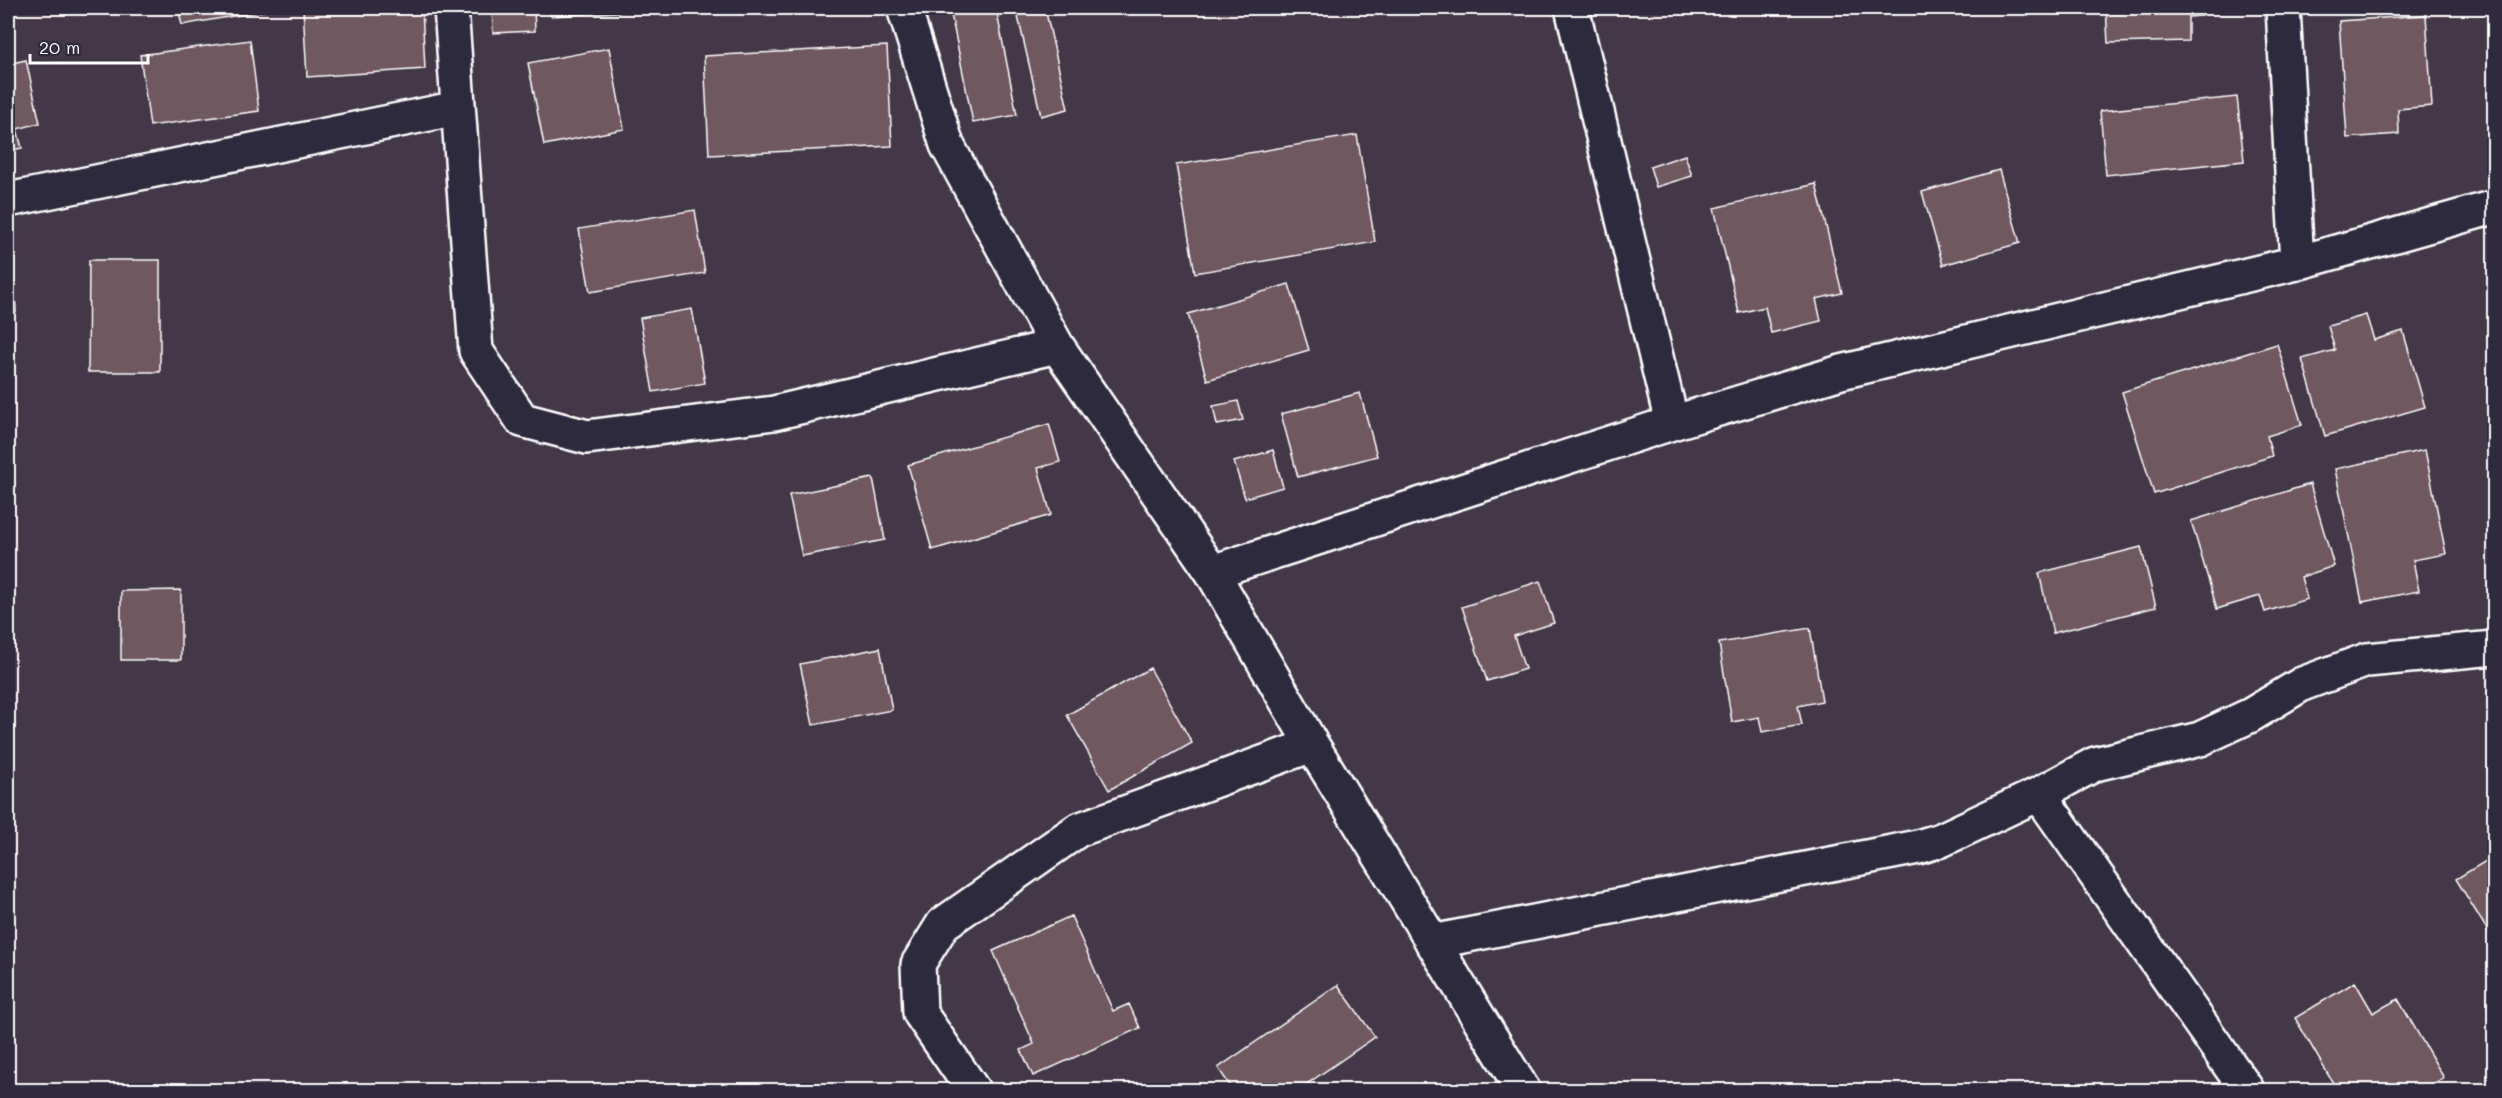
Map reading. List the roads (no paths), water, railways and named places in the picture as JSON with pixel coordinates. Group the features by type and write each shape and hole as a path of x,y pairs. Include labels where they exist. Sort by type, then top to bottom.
{"street":[{"path":"452,8 476,351 522,420 587,437 774,413 1057,346"},
{"path":"904,8 947,145 1057,346 1212,572 1312,745 1522,1090"},
{"path":"1572,8 1672,423"},
{"path":"2283,8 2297,263"},
{"path":"8,200 458,108"},
{"path":"1212,572 1672,423 1841,372 2297,263 2494,207"},
{"path":"1432,942 1918,847 1941,840 2039,794 2095,764 2200,739 2251,715 2302,684 2367,660 2494,648"},
{"path":"973,1090 920,1013 918,964 943,924 1078,830 1312,745"},
{"path":"2039,794 2247,1090"}]}
